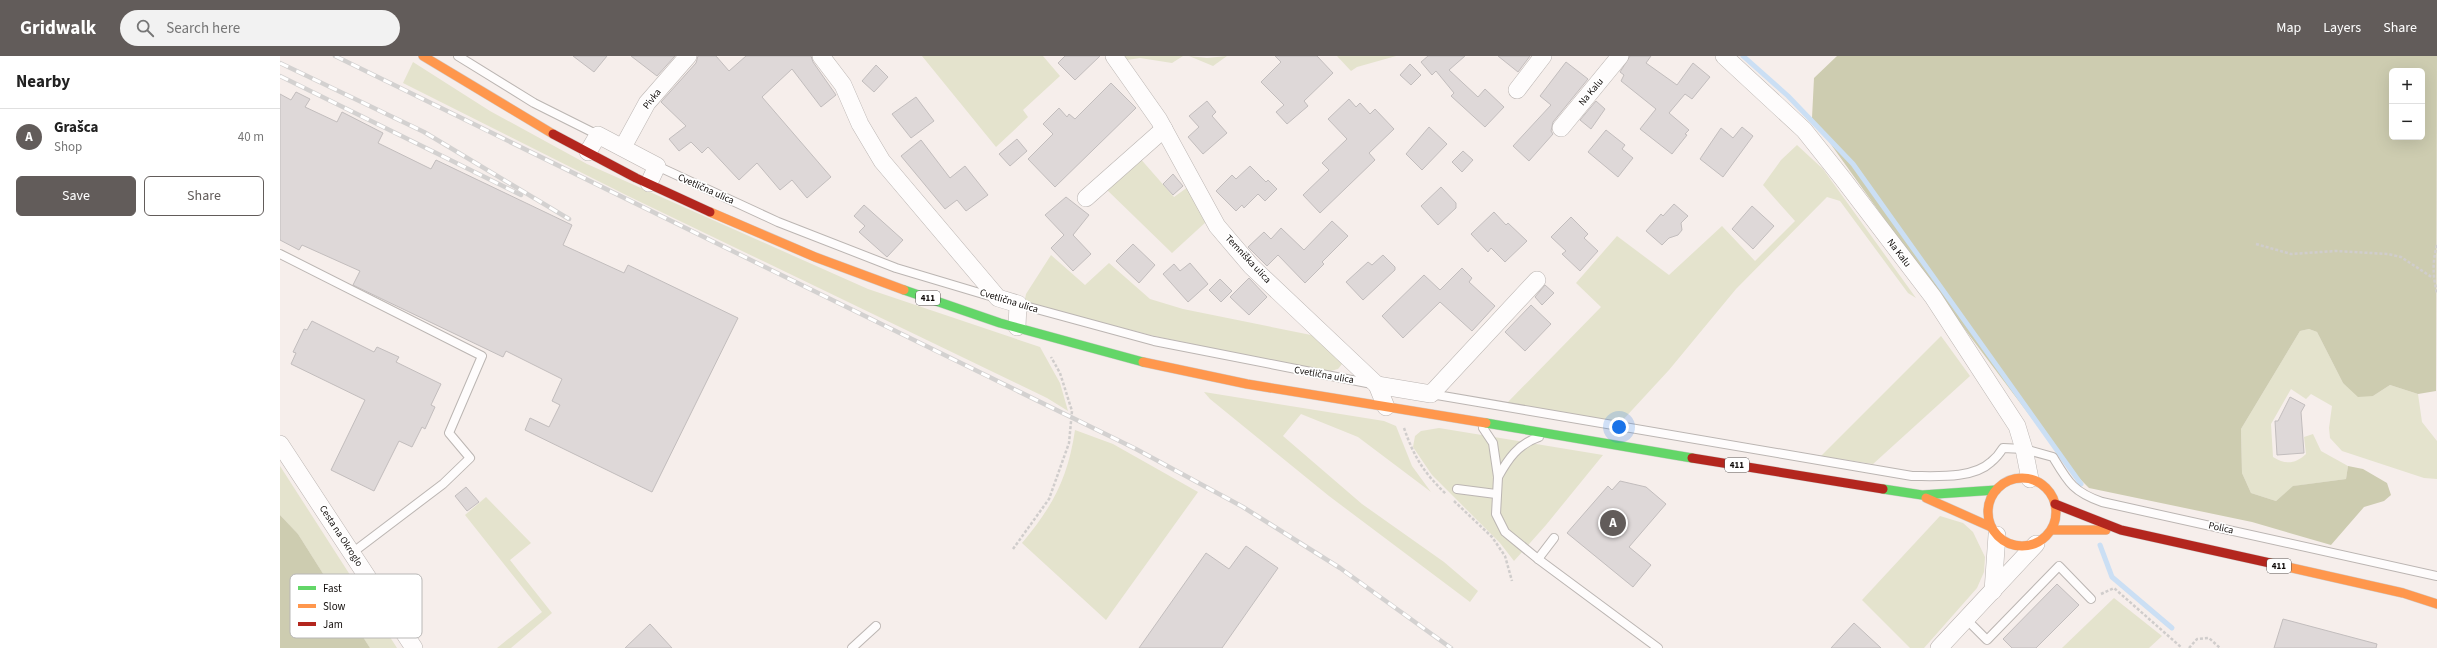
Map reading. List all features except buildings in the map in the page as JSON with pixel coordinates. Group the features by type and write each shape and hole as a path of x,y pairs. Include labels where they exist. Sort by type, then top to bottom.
{"main road":[{"name":"411","path":"423,56 497,102 588,152 649,183 749,230 844,268 977,316 1123,357 1193,374 1474,422 1922,495 1996,490 2012,480 2030,479"},
{"path":"2030,479 2046,488 2055,504 2056,517 2052,530 2036,544"},
{"path":"1994,531 1988,508 1996,490"},
{"name":"411","path":"1922,495 1994,531 2015,545 2036,544"},
{"name":"411","path":"2055,504 2121,530 2403,593 2437,604"},
{"name":"411","path":"2052,530 2121,530"}],"street":[{"name":"Pivka","path":"623,147 647,104 688,56"},
{"path":"821,56 843,85 860,124 882,161 998,298"},
{"name":"Temniška ulica","path":"1114,56 1160,120 1217,226 1251,266 1377,385"},
{"path":"1517,90 1543,56"},
{"name":"Na Kalu","path":"1561,128 1620,56"},
{"name":"Na Kalu","path":"1724,56 1804,130 1933,297 2017,426 2024,449 2030,479"},
{"path":"1086,198 1164,129"},
{"path":"588,152 598,135 623,147 657,166 649,183"},
{"path":"1377,385 1431,394 1537,280"},
{"name":"Cvetlična ulica","path":"998,298 1018,304"},
{"path":"1017,327 1018,304"},
{"path":"1377,385 1386,407"},
{"name":"Cesta na Okroglo","path":"280,444 366,574"},
{"path":"1993,591 1994,531"},
{"path":"1939,648 2036,544"},
{"name":"Cesta na Okroglo","path":"407,638 414,648"}],"lane":[{"path":"458,56 534,103 598,135"},
{"name":"Cvetlična ulica","path":"657,166 778,222 896,268 998,298"},
{"path":"280,254 482,356 449,433 470,458 443,484 352,553"},
{"name":"Cvetlična ulica","path":"1018,304 1154,341 1377,385"},
{"name":"Polica","path":"1431,394 1912,476 1972,472 1990,463 2004,448 2024,449 2053,457 2066,479 2082,496 2102,502 2437,576"},
{"path":"1474,422 1488,433 1493,443 1498,477 1496,514 1505,532 1538,559 1658,648"},
{"path":"1498,477 1507,461 1520,447 1537,437 1551,434"},
{"path":"1456,489 1496,494"},
{"path":"1538,559 1554,538"},
{"path":"1966,619 1987,640 2059,566 2092,599"},
{"path":"852,648 876,626"}],"path":[{"path":"2256,244 2291,254 2336,251 2388,254 2401,257 2433,278"},
{"path":"2437,245 2433,259 2433,278 2437,294"},
{"path":"1013,549 1049,499 1070,443 1072,411 1060,373 1039,334"},
{"path":"2092,599 2114,588 2182,648"},
{"path":"2189,648 2197,638 2209,638 2220,648"}],"green space":[{"path":"922,56 1043,56 1060,76 1023,110 1028,117 996,147"},
{"path":"1124,56 1183,56 1172,63 1140,58 1127,60"},
{"path":"1189,56 1207,58 1227,56 1213,66"},
{"path":"1337,56 1396,56 1357,67 1351,71"},
{"path":"1837,56 2437,56 2436,391 2418,394 2390,385 2373,396 2358,397 2343,383 2317,332 2309,329 2300,331 2241,429 2242,473 2251,493 2276,501 2293,486 2346,479 2348,466 2363,469 2387,483 2391,495 2384,501 2364,507 2331,545 2252,522 2089,488 2070,469 1936,291 1812,118 1814,78"},
{"path":"413,62 490,111 587,164 868,289 1040,347 1060,383 1068,411 1047,398 628,196 403,83"},
{"path":"1797,145 1823,169 1916,298 1908,293 1840,201 1827,197 1736,289 1669,370 1621,422 1507,403 1601,307 1576,283 1617,236 1669,275 1722,226 1755,261 1795,221 1763,185 1781,160"},
{"path":"1138,156 1174,197 1188,187 1207,221 1172,253 1104,187"},
{"path":"1051,255 1085,285 1109,263 1150,299 1183,309 1316,336 1342,357 1342,364 1338,369 1327,372 1154,336 1035,305 1025,299 1026,294"},
{"path":"2309,329 2317,332 2343,383 2373,396 2390,385 2418,394 2422,422 2437,441 2437,479 2424,478 2342,451 2330,438 2329,428 2332,406 2311,394 2306,399 2291,389 2271,424 2273,457 2286,462 2298,460 2306,454 2304,437 2313,434 2321,451 2348,466 2346,479 2294,486 2276,501 2251,493 2242,473 2241,429 2300,331"},
{"path":"1941,336 1970,376 1873,464 1821,456"},
{"path":"1204,392 1384,421 1396,426 1412,466 1431,492 1358,437 1301,414 1283,436 1362,504 1444,562 1478,591 1470,602 1329,496 1210,399"},
{"path":"1439,428 1603,455 1546,525 1514,561 1500,543 1432,475 1413,447 1415,436 1421,431"},
{"path":"1075,430 1113,444 1198,492 1106,620 1022,543 1051,504 1058,491 1068,463"},
{"path":"280,466 349,574 323,574 298,534 280,515"},
{"path":"486,497 531,543 510,560 552,613 511,648 497,648 542,612 465,515"},
{"path":"280,515 298,534 323,574 290,574 290,638 364,638 370,648 280,648"},
{"path":"1940,516 1963,523 1973,532 1985,557 1984,572 1977,588 1924,648 1910,648 1862,600"},
{"path":"2114,598 2162,636 2149,648 2062,648"},
{"path":"364,638 391,638 397,648 370,648"}],"waterway":[{"path":"1743,56 1788,96 1853,164 2081,484"},
{"path":"2100,545 2112,577 2172,628"}],"railway":[{"path":"335,56 1136,449 1243,507 1340,568 1451,648"},
{"path":"280,63 424,132 569,219"},
{"path":"280,76 521,195"}],"traffic: fast":[{"path":"904,290 1000,323 1143,362"},
{"path":"1486,423 1692,458"},
{"path":"1883,489 1922,495 1996,490"}],"traffic: slow":[{"path":"423,56 553,134"},
{"path":"710,212 815,257 904,290"},
{"path":"1143,362 1247,384 1486,423"},
{"path":"2022,478 2035,481 2046,488 2053,499 2056,512 2053,525 2046,536 2035,543 2022,546 2009,543 1998,536 1991,525 1988,512 1991,499 1998,488 2009,481 2022,478"},
{"path":"1926,498 1991,527"},
{"path":"2052,530 2106,530"},
{"path":"2270,563 2403,593 2437,604"}],"traffic: jam":[{"path":"553,134 636,178 710,212"},
{"path":"1692,458 1883,489"},
{"path":"2055,504 2121,530 2270,563"}],"place":[{"name":"Grašca","path":"1613,523"}]}
